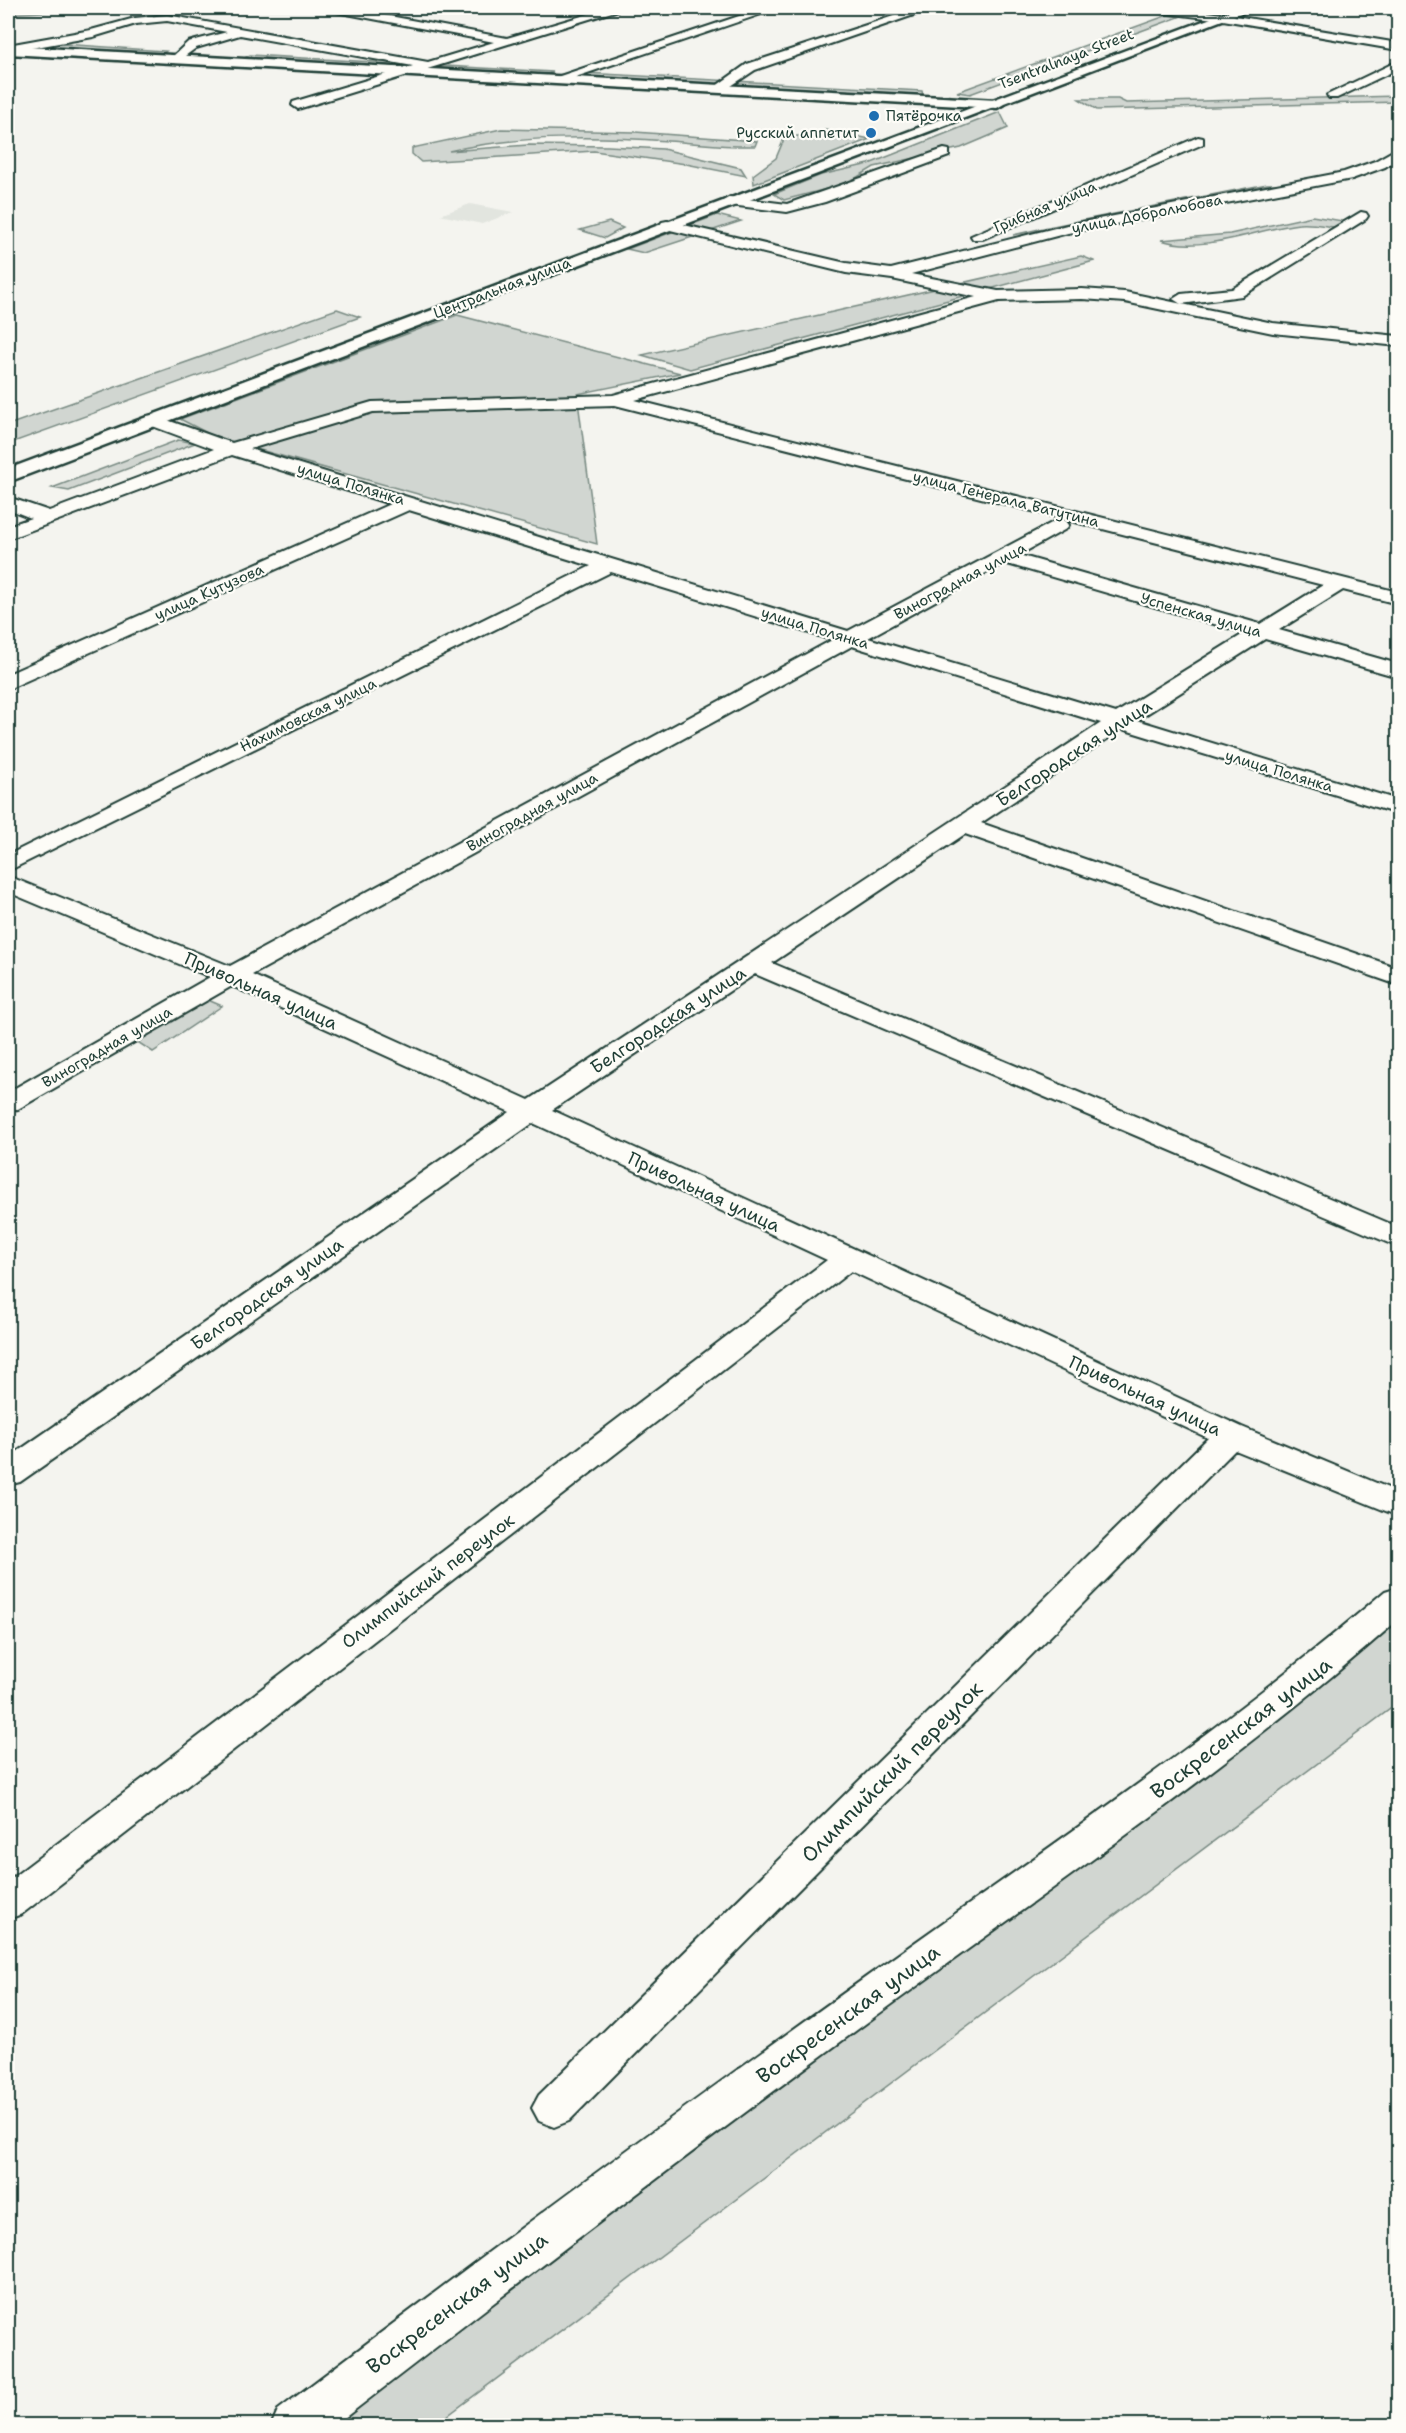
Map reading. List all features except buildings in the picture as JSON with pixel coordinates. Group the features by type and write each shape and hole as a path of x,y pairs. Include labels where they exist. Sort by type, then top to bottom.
{"main road":[{"name":"Tsentralnaya Street","path":"997,104 1248,8"},
{"path":"8,50 997,104"},
{"name":"Центральная улица","path":"8,476 730,201 997,104"}],"street":[{"path":"331,8 507,40"},
{"path":"298,105 619,8"},
{"path":"554,80 773,8"},
{"path":"718,89 751,67 928,8"},
{"path":"1149,8 1223,17 1398,47"},
{"path":"564,11 593,16"},
{"path":"1258,24 1278,15"},
{"path":"8,50 154,18 244,31 378,58 428,65"},
{"path":"178,57 192,45 244,31"},
{"path":"1333,95 1398,65"},
{"name":"Грибная улица","path":"892,274 1198,141"},
{"name":"улица Добролюбова","path":"892,274 1067,229 1347,176 1380,164 1398,152"},
{"path":"730,201 761,207 787,208 820,199 944,153"},
{"path":"1151,301 1236,293 1361,216"},
{"path":"667,225 846,268 892,274 998,296 1082,294 1151,301 1272,328 1398,341"},
{"path":"8,533 231,449 372,407 614,400 998,296"},
{"path":"1316,333 1387,322"},
{"name":"улица Генерала Ватутина","path":"614,400 1398,598"},
{"name":"улица Полянка","path":"153,420 231,449 410,502 1398,807"},
{"name":"улица Кутузова","path":"8,682 410,502"},
{"path":"8,503 47,517"},
{"name":"Виноградная улица","path":"8,1103 231,976 1005,557 1059,525"},
{"name":"Успенская улица","path":"1005,557 1261,633 1398,670"},
{"name":"Нахимовская улица","path":"8,864 609,565"},
{"name":"Белгородская улица","path":"8,1474 531,1111 1118,722 1340,583"},
{"path":"963,825 1398,977"},
{"name":"Привольная улица","path":"8,883 231,976 531,1111 1230,1435 1398,1505"},
{"path":"753,964 1398,1238"},
{"name":"Олимпийский переулок","path":"8,1903 848,1259"},
{"name":"Олимпийский переулок","path":"554,2108 1230,1435"},
{"name":"Воскресенская улица","path":"295,2426 696,2122 1167,1784 1338,1655 1398,1600"}],"shaded area":[{"path":"8,8 112,8 8,14"},
{"path":"1168,15 1179,17 970,94 957,92"},
{"path":"47,43 166,51 162,54 42,47"},
{"path":"250,55 553,72 546,75 242,59"},
{"path":"584,73 922,91 923,95 571,77"},
{"path":"1398,96 1398,102 1097,110 1079,99 1118,99 1126,103"},
{"path":"1000,112 1008,128 961,148 874,167 846,184 784,200 774,194 821,175 869,164"},
{"path":"501,129 635,132 757,141 755,146 744,146 641,139 558,138 503,142 449,151 528,145 663,149 741,168 746,176 686,164 594,151 421,162 412,154 412,148"},
{"path":"826,130 870,139 754,184 753,175 776,158 784,139"},
{"path":"1267,184 1280,184 1013,235 1048,227"},
{"path":"470,204 513,212 482,224 440,215"},
{"path":"717,215 741,221 644,253 627,249"},
{"path":"1312,216 1343,221 1341,228 1299,224 1230,239 1194,244 1177,244 1161,240 1230,234"},
{"path":"609,222 623,228 605,238 580,230"},
{"path":"1081,256 1094,261 690,369 642,355"},
{"path":"337,309 360,317 8,444 8,425"},
{"path":"457,315 680,373 577,394 597,544 217,438 180,419"},
{"path":"178,440 195,443 69,491 52,488"},
{"path":"208,1000 222,1006 153,1052 136,1041"},
{"path":"1398,1614 1398,1703 435,2425 289,2426"}],"place":[{"name":"Пятёрочка","path":"874,116"},
{"name":"Русский аппетит","path":"871,133"}]}
